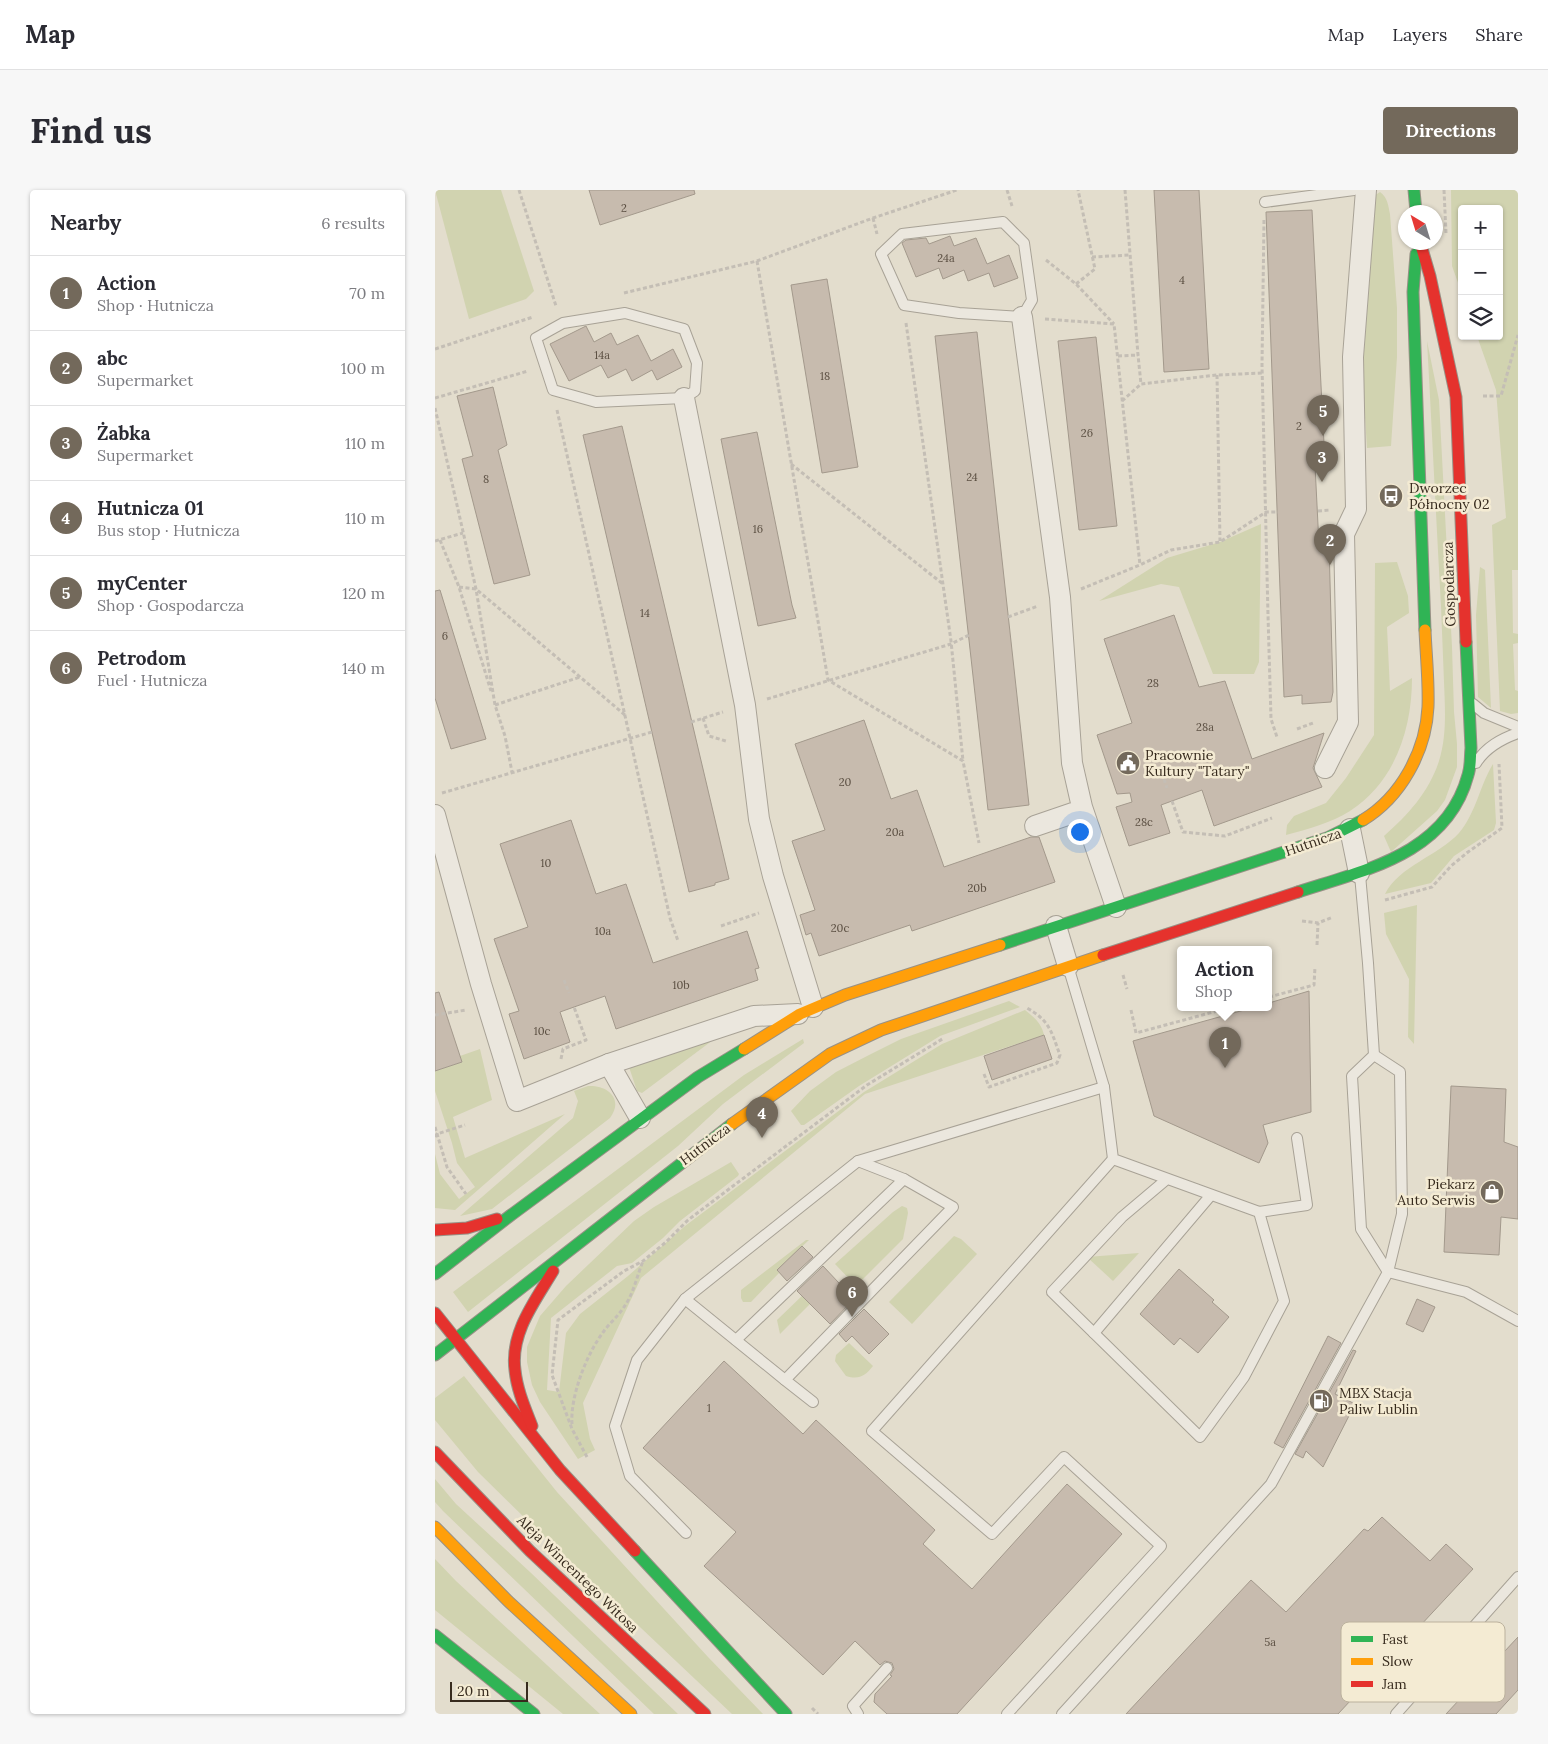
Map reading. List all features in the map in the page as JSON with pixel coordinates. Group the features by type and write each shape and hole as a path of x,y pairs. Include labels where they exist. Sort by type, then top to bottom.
{"street":[{"path":"1325,768 1348,722 1344,534 1356,509 1353,357 1366,190"},
{"path":"1414,190 1415,205"},
{"name":"Gospodarcza","path":"1350,829 1372,815 1391,798 1407,777 1419,754 1428,708 1413,292 1416,250"},
{"name":"Gospodarcza","path":"1359,873 1405,855 1427,838 1449,816 1460,798 1468,777 1471,748 1456,397 1430,276 1422,250"},
{"path":"1022,317 1060,597 1072,763 1082,807 1116,907"},
{"path":"435,815 487,1006 517,1101 609,1064 754,1016 806,1011 759,819 745,705 684,398"},
{"path":"1035,826 1073,813"},
{"name":"Hutnicza","path":"435,1274 697,1077 806,1011 1350,829 1359,873 1068,966 881,1030 830,1054 689,1156 560,1259 435,1355"},
{"path":"1056,926 1068,966"},
{"path":"609,1064 640,1118"},
{"path":"435,1230 449,1231 471,1228 511,1215"},
{"path":"539,1446 518,1384 514,1363 515,1346 522,1326 560,1259"},
{"path":"435,1313 539,1446 786,1714"},
{"name":"Aleja Wincentego Witosa","path":"435,1452 530,1551 705,1714"},
{"path":"435,1527 508,1601 631,1714"},
{"path":"435,1635 534,1714"}],"lane":[{"path":"1265,202 1354,190"},
{"path":"1003,222 1024,243 1031,300 1022,317 904,305 881,254 901,234 1003,222"},
{"path":"625,312 684,329 697,363 695,391 684,398 596,402 553,390 545,366 536,338 563,323 625,312"},
{"path":"1469,700 1484,713 1518,727"},
{"path":"1468,777 1480,757 1490,747 1507,736 1518,733"},
{"path":"1359,873 1368,963 1374,1055"},
{"path":"1007,1714 1161,1546 1064,1457 992,1534 872,1431 1113,1160 1103,1087 1068,966"},
{"path":"1062,1714 1271,1484 1387,1272 1402,1214 1400,1072 1374,1055"},
{"path":"1374,1055 1351,1076 1361,1229 1387,1272 1467,1292 1518,1321"},
{"path":"686,1533 630,1476 615,1426 637,1360 685,1299 859,1161 1103,1087"},
{"path":"1113,1160 1259,1212 1307,1205 1297,1138"},
{"path":"785,1380 953,1207 904,1179 859,1161"},
{"path":"736,1340 904,1179"},
{"path":"1167,1179 1122,1216 1052,1292 1200,1437 1244,1377 1284,1301 1259,1212"},
{"path":"1094,1333 1211,1195"},
{"path":"685,1299 813,1402"},
{"path":"1478,1622 1518,1578"},
{"path":"858,1714 853,1706 887,1668"},
{"path":"1395,1714 1406,1702"}],"path":[{"path":"519,190 563,323"},
{"path":"624,293 757,261 873,218 957,190"},
{"path":"1007,190 1013,208"},
{"path":"1076,284 1095,269 1078,190"},
{"path":"1125,190 1141,384"},
{"path":"1264,219 1262,373 1271,719 1277,737"},
{"path":"1024,243 1076,284 1114,324 1139,565"},
{"path":"1092,257 1130,255"},
{"path":"757,261 828,680 963,761"},
{"path":"904,305 951,644 963,761 979,843"},
{"path":"435,349 557,309"},
{"path":"1022,317 1114,324"},
{"path":"1483,396 1501,396 1518,335"},
{"path":"1118,356 1138,355"},
{"path":"435,398 545,366"},
{"path":"1122,401 1141,384 1217,375 1262,373"},
{"path":"1217,375 1220,542"},
{"path":"553,390 625,716 671,918 678,941"},
{"path":"435,408 476,589 495,705"},
{"path":"791,464 943,584"},
{"path":"1008,618 1139,565 1171,550 1220,542 1266,512 1278,512"},
{"path":"435,541 463,533"},
{"path":"440,540 459,587 505,736 512,772"},
{"path":"459,587 476,589 625,716"},
{"path":"691,722 951,644 969,635"},
{"path":"495,705 580,677"},
{"path":"703,718 709,736 750,748"},
{"path":"1297,729 1313,723"},
{"path":"435,795 652,732"},
{"path":"1164,779 1167,788"},
{"path":"1172,801 1183,832 1225,836 1272,818"},
{"path":"721,926 759,913"},
{"path":"1317,945 1318,923"},
{"path":"1272,996 1314,984 1315,967"},
{"path":"1114,978 1131,973"},
{"path":"1123,975 1127,989"},
{"path":"564,980 569,993"},
{"path":"984,1074 989,1087 1057,1063 1060,1055 1048,1024 1039,1015 1026,1007 1035,1004"},
{"path":"435,1015 487,1006"},
{"path":"559,1066 563,1049 586,1040 574,1007"},
{"path":"1131,1010 1136,1033 1217,1011"},
{"path":"552,1375 558,1320 624,1271 643,1261 688,1220 867,1085 946,1036"},
{"path":"436,1136 465,1124"},
{"path":"435,1127 436,1136 447,1167 466,1194"},
{"path":"572,1429 571,1417 577,1386 603,1331 625,1306 643,1261"}],"green space":[{"path":"435,190 501,190 534,291 526,299 469,319"},
{"path":"1451,190 1518,190 1518,570 1512,570 1513,633 1518,634 1518,643 1513,644 1515,690 1518,691 1518,713 1511,714 1500,711 1492,525 1506,518 1496,390 1478,340 1503,340 1503,205 1458,205 1458,283 1452,266"},
{"path":"1380,192 1386,199 1390,214 1397,308 1397,357 1391,446 1367,448 1362,371 1374,196"},
{"path":"1427,341 1439,400 1457,767 1445,800 1437,811 1391,852 1384,836 1417,802 1430,783 1442,751 1445,722"},
{"path":"1261,524 1259,662 1254,674 1213,674 1179,587 1161,584 1099,601 1167,558 1220,542"},
{"path":"1397,562 1408,596 1409,613 1387,627 1390,691 1412,678 1409,716 1398,753 1379,785 1366,799 1350,811 1311,828 1286,835 1287,825 1294,816 1326,803 1346,778 1374,735 1375,563"},
{"path":"1480,567 1485,570 1491,708 1478,697 1476,615"},
{"path":"1493,764 1496,823 1494,830 1454,856 1431,883 1385,894 1391,884 1409,868 1441,848 1459,833 1470,817"},
{"path":"1417,905 1414,1044 1408,1037 1409,979 1386,934 1384,913"},
{"path":"1009,1001 1020,1007 940,1036 859,1086 804,1125 801,1125 791,1111 810,1091 836,1072 871,1054 901,1039"},
{"path":"1025,1010 1039,1024 1044,1035 865,1094 641,1278 583,1403 590,1439 595,1450 578,1459 540,1402 532,1385 527,1362 527,1347 540,1316 566,1286 634,1221 654,1207 731,1162 739,1174 738,1176 680,1221 663,1238 632,1263 617,1266 551,1318 547,1390 559,1392 566,1333 580,1314 628,1276 685,1226 864,1092 942,1044"},
{"path":"721,1034 642,1093 637,1091 629,1067"},
{"path":"803,1039 804,1043 723,1104 678,1146 468,1312 453,1292 744,1075"},
{"path":"480,1049 492,1100 453,1117 465,1158 565,1114 455,1210 435,1208 435,1154 440,1174 459,1199 475,1187 457,1163 435,1091 435,1071 462,1062 460,1056"},
{"path":"588,1086 602,1088 612,1094 615,1105 610,1118 492,1209 460,1216 573,1118 578,1101 574,1091"},
{"path":"902,1206 907,1208 908,1213 903,1239 856,1286 835,1264"},
{"path":"954,1236 961,1239 977,1254 912,1324 889,1302"},
{"path":"806,1240 809,1240 777,1270 779,1273 751,1302 743,1302 741,1290"},
{"path":"1139,1253 1113,1281 1087,1257"},
{"path":"805,1293 816,1298 780,1334 777,1320"},
{"path":"849,1343 873,1366 861,1376 855,1378 846,1376 835,1361 836,1355"},
{"path":"464,1376 557,1492 708,1657 763,1714 732,1714 478,1472 435,1420 435,1398"},
{"path":"435,1479 456,1504 678,1714 654,1714 443,1511 435,1502"},
{"path":"435,1559 456,1581 600,1714 563,1714 435,1610"}],"building":[{"path":"589,190 694,190 695,194 600,225"},
{"path":"1154,190 1199,190 1209,369 1164,372"},
{"path":"1312,210 1325,463 1315,465 1319,545 1329,545 1333,692 1331,702 1302,704 1302,695 1284,697 1266,212"},
{"path":"950,236 954,246 976,238 987,264 1009,255 1018,278 994,287 989,273 968,281 964,270 943,279 939,268 916,277 902,243 906,240 926,238 929,244"},
{"path":"827,279 858,467 822,473 791,285"},
{"path":"586,326 594,342 611,333 617,345 638,335 651,361 673,349 682,367 657,380 652,370 632,381 626,369 608,378 601,365 569,381 550,344"},
{"path":"977,332 1029,805 988,810 935,336"},
{"path":"1096,337 1117,526 1079,530 1058,341"},
{"path":"493,387 507,445 498,450 530,575 494,584 462,459 473,456 457,396"},
{"path":"622,426 729,879 689,892 583,435"},
{"path":"757,432 796,618 758,626 721,439"},
{"path":"440,590 486,739 451,749 435,698 435,591"},
{"path":"1174,615 1199,687 1225,681 1252,759 1324,733 1313,768 1322,787 1214,826 1202,790 1161,805 1170,833 1129,846 1116,807 1132,802 1130,793 1117,794 1097,735 1132,723 1104,639"},
{"path":"864,720 891,799 917,790 944,867 1031,837 1039,837 1055,882 912,931 910,925 819,956 811,933 806,935 800,915 815,910 792,841 825,830 795,744"},
{"path":"571,820 596,894 626,884 653,963 747,931 759,968 755,969 758,980 616,1029 605,996 560,1012 570,1042 524,1059 509,1014 519,1011 494,939 528,927 500,844"},
{"path":"1309,991 1311,1112 1263,1125 1268,1143 1259,1163 1154,1116 1133,1041 1241,1011 1272,1011 1272,1002"},
{"path":"439,992 462,1062 435,1071 435,993"},
{"path":"1044,1035 1052,1059 992,1080 984,1056"},
{"path":"1451,1086 1506,1089 1504,1142 1518,1147 1518,1219 1501,1217 1499,1255 1444,1252"},
{"path":"802,1246 813,1257 787,1281 777,1270"},
{"path":"823,1266 854,1299 830,1324 797,1291"},
{"path":"1179,1269 1214,1300 1212,1302 1229,1317 1198,1353 1180,1338 1174,1345 1140,1314"},
{"path":"1417,1299 1435,1307 1423,1332 1406,1324"},
{"path":"864,1309 889,1334 869,1354 852,1336 846,1342 839,1334"},
{"path":"1328,1336 1341,1343 1283,1448 1274,1443"},
{"path":"1353,1350 1356,1351 1335,1394 1355,1404 1323,1467 1306,1451 1303,1458 1295,1454"},
{"path":"724,1361 803,1434 816,1420 935,1530 923,1544 972,1589 1067,1484 1122,1534 957,1714 887,1714 874,1702 875,1694 892,1676 890,1675 894,1669 892,1663 885,1661 880,1665 855,1641 823,1675 704,1566 736,1532 643,1448"},
{"path":"1382,1517 1430,1561 1446,1544 1473,1569 1424,1622 1341,1622 1341,1702 1349,1702 1338,1714 1126,1714 1251,1580 1286,1612 1364,1529 1368,1531"},
{"path":"1518,1637 1518,1690 1496,1714 1446,1714 1457,1702 1505,1702 1505,1651"}],"traffic: fast":[{"path":"1414,190 1415,205"},
{"path":"1416,254 1413,292 1425,630"},
{"path":"1298,892 1350,876 1400,855 1423,841 1442,824 1457,802 1469,772 1471,748 1466,642"},
{"path":"1000,945 1327,838 1363,820"},
{"path":"435,1274 511,1215 698,1077 744,1049"},
{"path":"435,1355 732,1124"},
{"path":"635,1551 786,1714"},
{"path":"435,1635 534,1714"}],"traffic: slow":[{"path":"1363,820 1389,799 1400,786 1417,756 1426,724 1428,707 1425,630"},
{"path":"744,1049 800,1014 845,995 1000,945"},
{"path":"732,1124 830,1054 881,1030 1103,955"},
{"path":"435,1527 508,1601 631,1714"}],"traffic: jam":[{"path":"1422,250 1430,276 1456,397 1466,642"},
{"path":"1103,955 1298,892"},
{"path":"435,1230 467,1228 497,1219"},
{"path":"532,1426 518,1385 514,1356 516,1343 525,1318 553,1271"},
{"path":"435,1313 560,1470 635,1551"},
{"path":"435,1452 530,1551 705,1714"}],"place":[{"name":"myCenter","path":"1323,436"},
{"name":"Żabka","path":"1322,482"},
{"name":"Dworzec Północny 02","path":"1391,496"},
{"name":"abc","path":"1330,565"},
{"name":"Pracownie Kultury \"Tatary\"","path":"1128,763"},
{"name":"Action","path":"1225,1068"},
{"name":"Hutnicza 01","path":"762,1138"},
{"name":"Piekarz Auto Serwis","path":"1492,1192"},
{"name":"Petrodom","path":"852,1317"},
{"name":"MBX Stacja Paliw Lublin","path":"1321,1401"}]}
